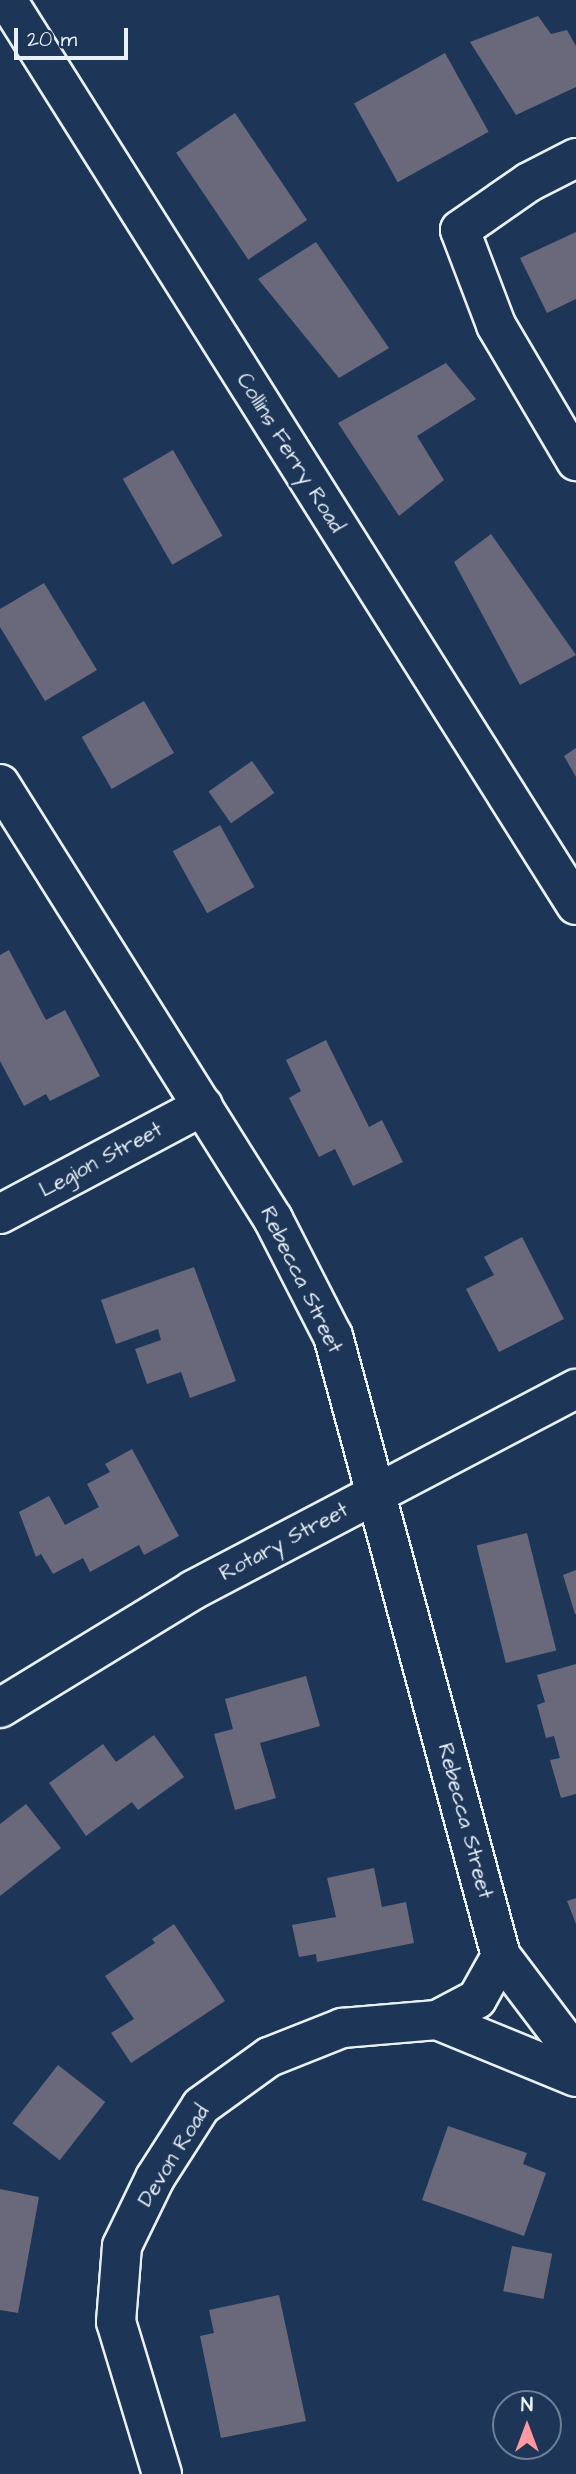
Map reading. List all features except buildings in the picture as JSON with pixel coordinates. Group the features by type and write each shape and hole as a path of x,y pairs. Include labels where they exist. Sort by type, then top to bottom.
{"street":[{"name":"Collins Ferry Road","path":"8,0 576,905"},
{"path":"576,158 529,182 460,230 496,325 576,461"},
{"name":"Rebecca Street","path":"0,784 273,1219 333,1336 378,1492 501,1956"},
{"name":"Legion Street","path":"0,1214 202,1106"},
{"name":"Rotary Street","path":"0,1707 193,1590 576,1390"},
{"path":"438,2020 477,1999 501,1956 576,2055"},
{"name":"Devon Road","path":"162,2474 116,2322 122,2246 155,2178 201,2106 270,2057 342,2028 438,2020 576,2077"}]}
